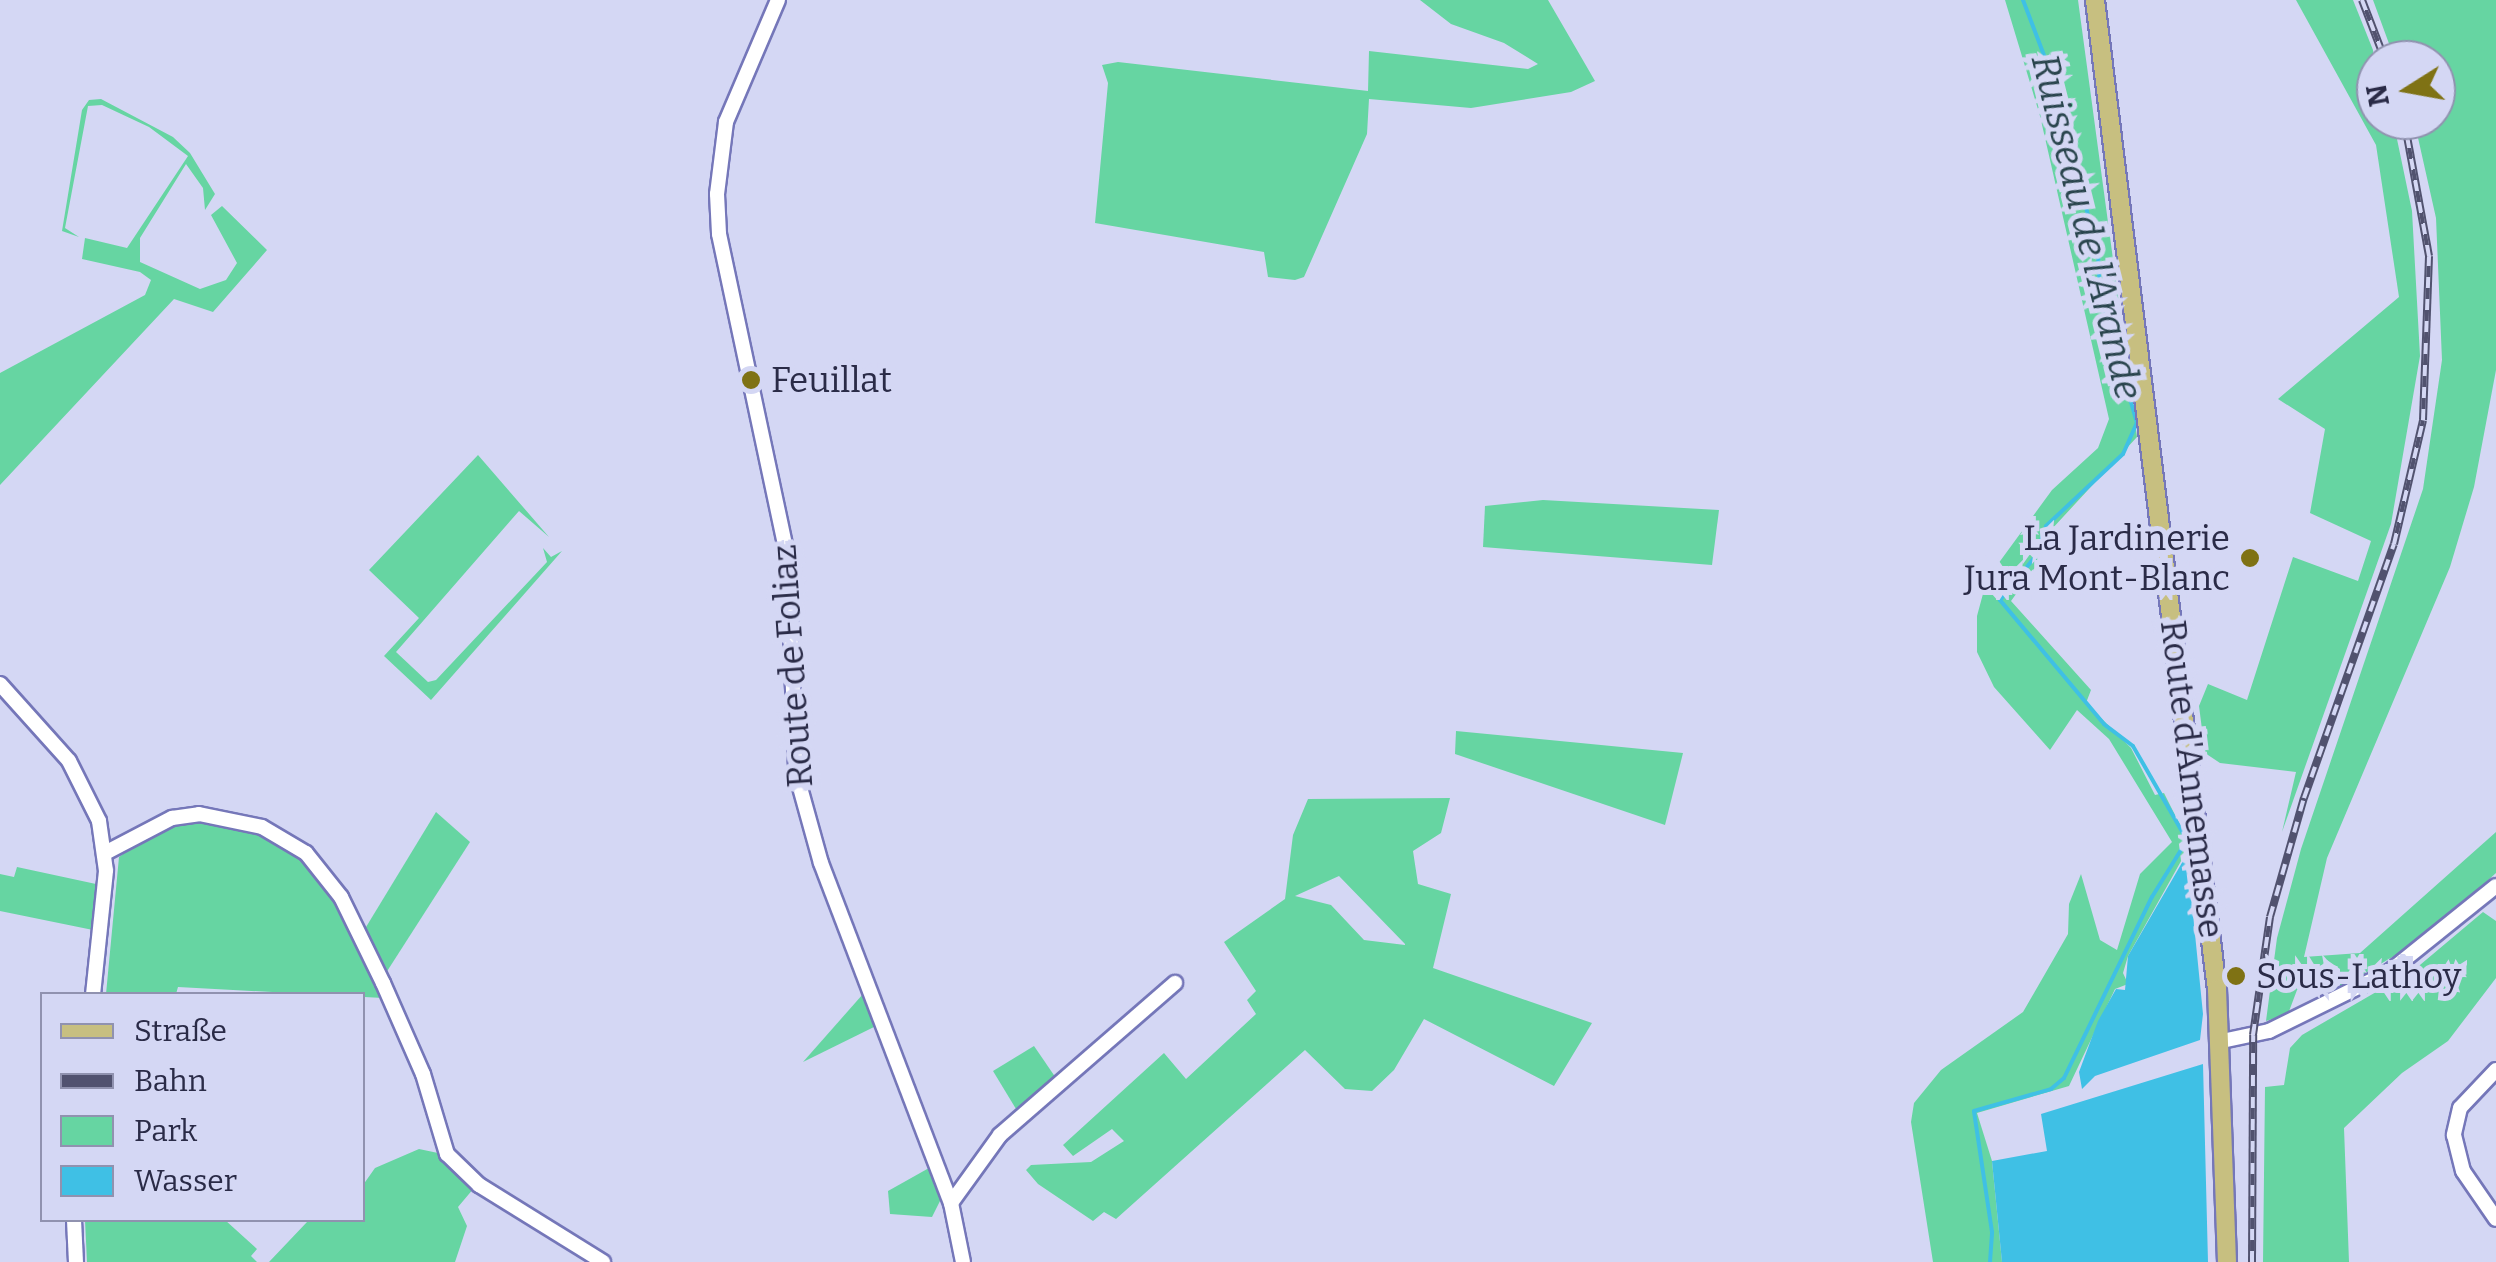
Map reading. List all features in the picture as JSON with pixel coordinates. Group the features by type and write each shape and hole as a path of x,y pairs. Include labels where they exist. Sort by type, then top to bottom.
{"main road":[{"name":"Route d'Annemasse","path":"2095,0 2222,1040 2226,1262"}],"street":[{"name":"Route de Foliaz","path":"778,0 726,122 717,194 719,234 788,560 796,774 821,863 951,1204 964,1262"},
{"path":"0,684 77,773 106,853 93,992"},
{"path":"106,853 172,818 199,814 262,826 306,852 331,881 370,954 424,1074 447,1154 479,1185 603,1262"},
{"path":"2222,1040 2269,1031 2388,972 2496,886"},
{"path":"951,1204 1000,1135 1175,983"},
{"path":"2496,1070 2460,1108 2454,1135 2462,1171 2496,1219"},
{"path":"74,1222 76,1262"}],"green space":[{"path":"1420,0 1548,0 1595,81 1571,92 1471,108 1369,99 1367,134 1304,277 1295,280 1268,277 1264,252 1095,223 1108,83 1102,65 1118,62 1368,91 1369,51 1528,69 1538,64 1504,43 1451,24"},
{"path":"2005,0 2078,0 2137,437 2051,530 2037,565 2011,601 2091,690 2086,703 2131,748 2155,795 2164,793 2190,845 2128,956 2123,973 2128,984 2115,989 2069,1086 1977,1113 1992,1161 2002,1262 1933,1262 1911,1122 1914,1103 1941,1070 2023,1012 2068,934 2069,904 2081,874 2100,940 2117,950 2140,874 2172,842 2109,739 2077,710 2050,750 1994,687 1977,652 1977,616 1987,579 2052,490 2098,448 2109,419 2040,116"},
{"path":"2296,0 2353,0 2369,40 2356,40 2356,109"},
{"path":"2373,0 2496,0 2496,370 2474,487 2450,567 2327,858 2304,957 2360,953 2496,832 2496,873 2421,940 2340,988 2340,969 2327,960 2297,990 2288,1014 2266,1021 2277,938 2301,849 2423,489 2442,360 2436,218 2418,140 2456,140 2456,40 2388,40"},
{"path":"101,99 173,137 190,153 215,194 205,210 203,188 186,164 140,238 140,262 200,289 226,280 237,263 211,215 222,206 267,250 213,312 174,299 0,485 0,373 145,295 151,280 140,272 82,259 85,238 127,248 188,156 149,127 102,105 88,106 65,228 79,237 62,231 82,110 89,100"},
{"path":"2373,140 2397,140 2412,211 2420,356 2391,524 2282,832 2296,772 2220,763 2205,753 2199,706 2208,684 2247,700 2293,557 2358,581 2371,541 2310,513 2325,429 2278,399 2399,297"},
{"path":"478,455 549,537 519,511 396,652 428,682 436,680 547,562 543,548 551,557 562,551 431,700 384,656 419,618 369,570"},
{"path":"1543,500 1719,510 1712,565 1483,547 1485,506"},
{"path":"1456,731 1683,753 1665,825 1455,754"},
{"path":"1450,798 1441,833 1413,851 1418,884 1451,894 1433,968 1592,1023 1554,1086 1424,1019 1394,1070 1372,1091 1345,1089 1305,1050 1116,1219 1104,1212 1093,1221 1038,1184 1026,1170 1031,1165 1091,1162 1124,1141 1112,1129 1073,1156 1063,1145 1164,1053 1186,1079 1256,1014 1247,1000 1256,991 1224,942 1285,899 1293,835 1308,799","holes":["1339,876 1405,945 1364,940 1331,905 1295,896"]},
{"path":"436,812 470,842 384,976 363,932"},
{"path":"196,818 250,827 296,850 333,893 383,998 365,997 365,992 178,987 177,992 106,992 119,857 157,830"},
{"path":"17,867 96,884 93,930 0,911 0,874 14,877"},
{"path":"2483,912 2496,921 2496,978 2448,1041 2402,1073 2344,1128 2349,1262 2263,1262 2265,1087 2284,1085 2290,1048 2302,1035 2414,970"},
{"path":"863,994 876,1026 803,1062"},
{"path":"1034,1046 1058,1081 1019,1114 993,1071"},
{"path":"419,1149 438,1153 474,1188 458,1207 467,1226 455,1262 269,1262 307,1222 365,1222 365,1182 375,1168"},
{"path":"929,1168 941,1199 932,1217 890,1214 888,1191"},
{"path":"85,1222 227,1222 257,1249 251,1256 257,1262 87,1262"}],"water":[{"path":"2187,854 2203,1014 2200,1040 2095,1076 2082,1089 2079,1072 2098,1021 2116,989 2125,990 2128,956"},
{"path":"2203,1064 2208,1262 2002,1262 1992,1161 2047,1151 2041,1114"}],"waterway":[{"name":"Ruisseau de l'Arande","path":"1990,1262 1992,1232 1974,1111 2051,1089 2064,1078 2152,897 2187,840 2133,746 2104,724 2000,600 2035,557 2046,526 2123,454 2137,423 2100,294 2098,254 2053,79 2023,0"}],"railway":[{"path":"2362,0 2377,40"},
{"path":"2252,1262 2253,1035 2270,917 2304,798 2394,544 2423,420 2429,256 2408,140"}],"place":[{"name":"Feuillat","path":"751,380"},
{"name":"La Jardinerie Jura Mont-Blanc","path":"2250,558"},
{"name":"Sous-Lathoy","path":"2236,976"}]}
